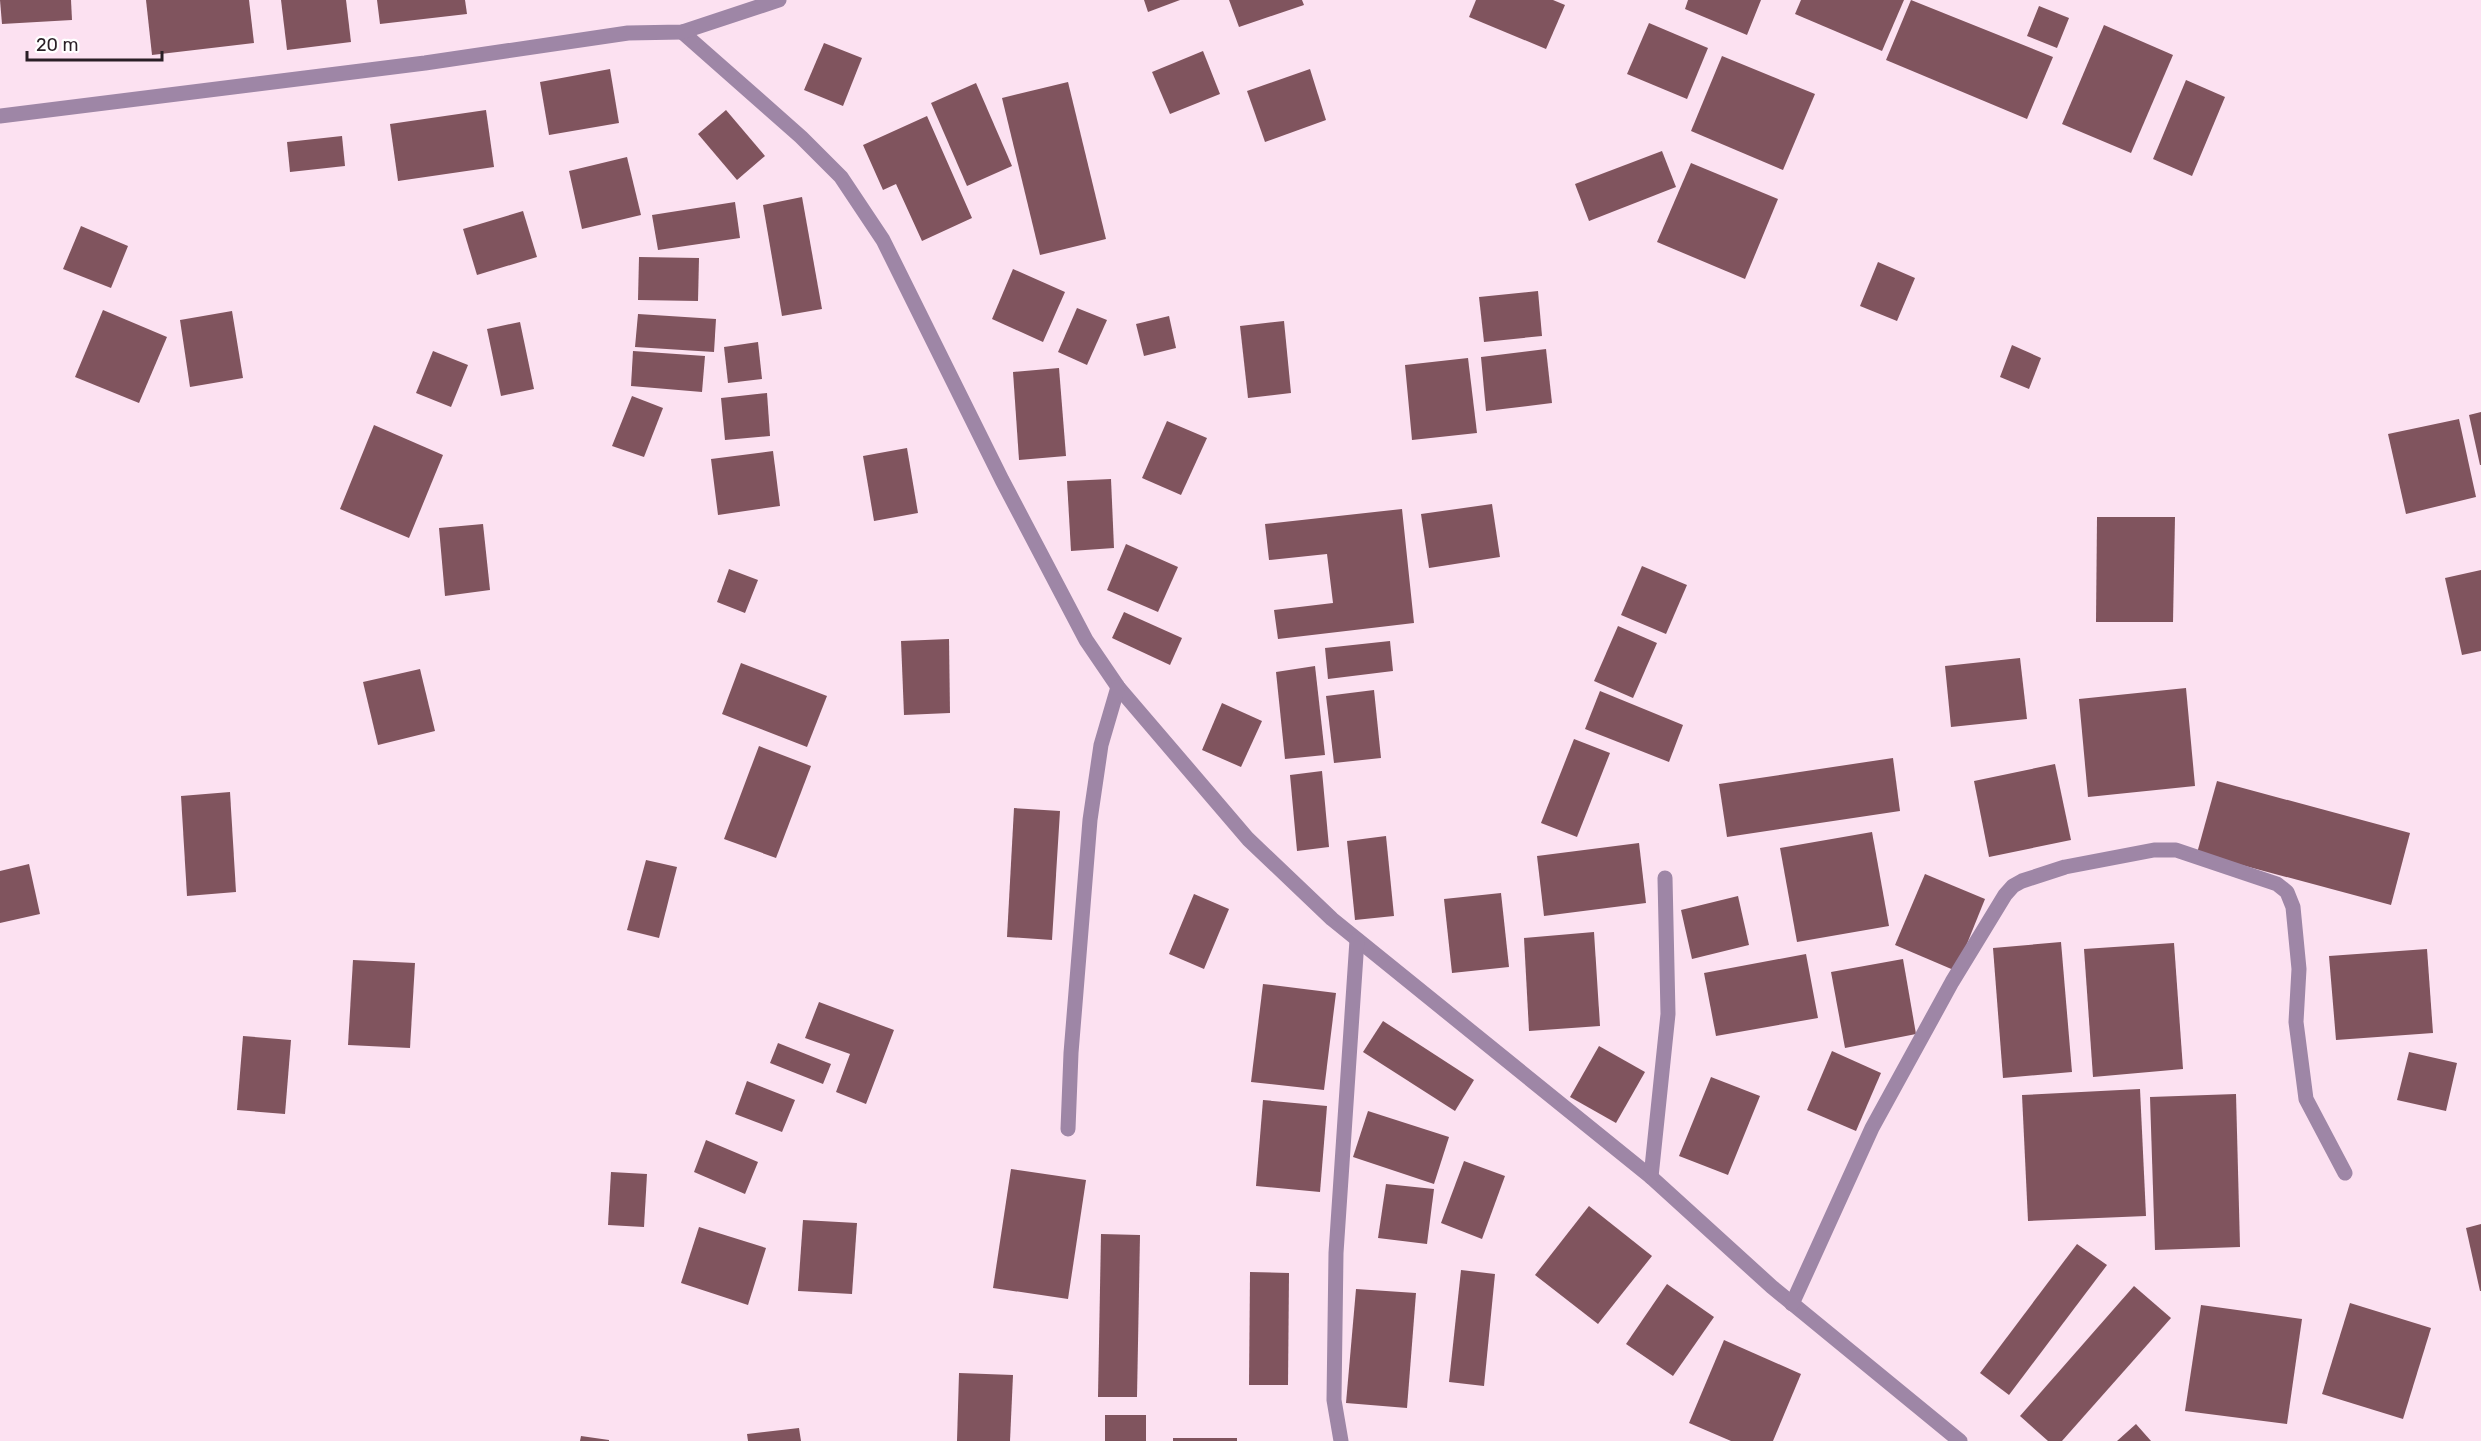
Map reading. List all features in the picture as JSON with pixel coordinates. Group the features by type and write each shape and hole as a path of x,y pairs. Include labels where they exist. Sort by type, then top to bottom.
{"street":[{"path":"0,116 425,63 628,33 682,32 779,0"},
{"path":"682,32 801,137 841,177 883,240 1018,510 1086,640 1118,687 1248,839 1332,919 1652,1177 1792,1304 1960,1441"},
{"path":"1068,1129 1071,1053 1090,820 1101,745 1118,687"},
{"path":"1792,1304 1872,1128 1953,982 2005,895 2013,886 2022,881 2066,867 2154,850 2176,850 2277,885 2287,892 2293,907 2299,969 2296,1022 2306,1099 2345,1173"},
{"path":"1652,1177 1668,1014 1665,878"},
{"path":"1341,1441 1334,1400 1336,1253 1358,940"}],"building":[{"path":"0,0 71,0 72,20 2,24"},
{"path":"146,0 249,0 254,43 152,55"},
{"path":"281,0 346,0 351,42 287,50"},
{"path":"377,0 465,0 467,14 380,24"},
{"path":"1144,0 1180,0 1148,12"},
{"path":"1229,0 1302,0 1304,5 1239,27"},
{"path":"1476,0 1553,0 1565,5 1546,49 1469,17"},
{"path":"1688,0 1761,0 1747,35 1685,9"},
{"path":"1801,0 1904,0 1882,51 1795,14"},
{"path":"1911,0 2053,57 2027,119 1886,60"},
{"path":"2039,6 2069,18 2057,48 2027,36"},
{"path":"1649,23 1708,48 1687,99 1627,74"},
{"path":"2104,25 2173,55 2131,153 2062,124"},
{"path":"824,43 862,58 843,106 804,90"},
{"path":"1203,51 1220,94 1170,114 1152,72"},
{"path":"1722,56 1815,94 1783,170 1691,131"},
{"path":"610,69 619,123 549,135 540,82"},
{"path":"1310,69 1326,120 1265,142 1247,91"},
{"path":"2186,80 2225,97 2192,176 2153,159"},
{"path":"1068,82 1106,239 1040,255 1002,98"},
{"path":"976,83 1012,166 967,186 931,103"},
{"path":"486,110 494,167 398,181 390,124"},
{"path":"726,110 765,156 737,180 698,134"},
{"path":"927,116 972,218 922,241 896,184 883,190 863,145"},
{"path":"342,136 345,166 290,172 287,142"},
{"path":"1662,151 1676,187 1589,221 1575,184"},
{"path":"627,157 641,215 582,229 569,171"},
{"path":"1691,163 1778,199 1745,279 1657,242"},
{"path":"802,197 822,309 782,316 763,205"},
{"path":"735,202 740,238 658,250 652,215"},
{"path":"523,211 537,257 477,275 463,229"},
{"path":"81,226 128,246 111,288 63,269"},
{"path":"639,257 699,258 698,301 638,300"},
{"path":"1878,262 1915,278 1897,321 1860,306"},
{"path":"1013,269 1065,292 1043,342 992,319"},
{"path":"1538,291 1542,336 1484,342 1479,297"},
{"path":"1077,308 1107,320 1087,365 1058,352"},
{"path":"103,310 167,337 139,403 75,377"},
{"path":"232,311 243,378 190,387 180,320"},
{"path":"638,314 716,319 714,352 635,347"},
{"path":"1169,316 1176,348 1144,356 1136,324"},
{"path":"1284,321 1291,393 1248,398 1240,326"},
{"path":"520,322 534,389 501,396 487,329"},
{"path":"758,342 762,379 728,383 724,347"},
{"path":"2012,345 2041,358 2029,389 2000,377"},
{"path":"1546,349 1552,403 1486,411 1481,357"},
{"path":"433,351 468,365 451,407 416,393"},
{"path":"633,351 705,356 702,392 631,386"},
{"path":"1468,358 1477,433 1412,440 1405,365"},
{"path":"1059,368 1066,456 1019,460 1013,372"},
{"path":"767,393 770,436 725,440 721,398"},
{"path":"632,396 663,408 644,457 612,446"},
{"path":"2481,412 2481,465 2480,465 2469,415"},
{"path":"2459,419 2476,497 2406,514 2388,434"},
{"path":"1167,421 1207,438 1181,495 1142,478"},
{"path":"374,425 443,455 409,538 340,509"},
{"path":"907,448 918,513 874,521 863,456"},
{"path":"773,451 780,506 718,515 711,459"},
{"path":"1111,479 1114,548 1071,551 1067,481"},
{"path":"1492,504 1500,557 1429,568 1421,514"},
{"path":"1402,509 1414,623 1278,639 1274,610 1333,603 1327,554 1269,560 1265,524"},
{"path":"2097,517 2175,517 2173,622 2096,622"},
{"path":"483,524 490,590 445,596 439,528"},
{"path":"1126,544 1178,567 1158,612 1107,590"},
{"path":"1642,566 1687,585 1666,634 1621,615"},
{"path":"729,569 758,580 745,613 717,602"},
{"path":"2481,570 2481,651 2462,655 2445,578"},
{"path":"1124,612 1182,638 1170,665 1112,638"},
{"path":"1618,626 1657,643 1633,698 1594,681"},
{"path":"949,639 950,713 904,715 901,641"},
{"path":"1390,641 1393,671 1328,679 1325,648"},
{"path":"2020,658 2027,719 1951,727 1945,666"},
{"path":"741,663 827,696 807,747 722,714"},
{"path":"1315,666 1325,755 1285,759 1276,672"},
{"path":"420,669 435,731 378,745 363,682"},
{"path":"2186,688 2195,786 2088,797 2079,699"},
{"path":"1374,690 1381,758 1334,763 1326,696"},
{"path":"1600,691 1683,725 1669,762 1585,729"},
{"path":"1222,703 1262,721 1241,767 1202,750"},
{"path":"1574,739 1610,753 1577,837 1541,823"},
{"path":"759,746 811,766 776,858 724,839"},
{"path":"1893,758 1900,811 1727,837 1719,784"},
{"path":"2055,764 2071,840 1989,857 1974,781"},
{"path":"1322,771 1329,847 1297,851 1290,775"},
{"path":"2217,781 2410,833 2391,905 2197,853"},
{"path":"230,792 236,892 187,896 181,796"},
{"path":"1014,808 1060,811 1052,940 1007,937"},
{"path":"1872,832 1889,926 1797,942 1780,848"},
{"path":"1386,836 1394,916 1355,920 1347,841"},
{"path":"1639,843 1646,903 1544,916 1537,856"},
{"path":"646,860 677,867 659,938 627,930"},
{"path":"29,864 40,914 0,923 0,871"},
{"path":"1925,874 1985,899 1956,971 1895,945"},
{"path":"1501,893 1509,967 1452,973 1444,899"},
{"path":"1194,894 1229,909 1204,969 1169,954"},
{"path":"1738,896 1749,945 1692,959 1681,910"},
{"path":"1594,932 1600,1026 1529,1031 1524,938"},
{"path":"2061,942 2072,1072 2003,1078 1993,948"},
{"path":"2174,943 2183,1069 2093,1077 2084,949"},
{"path":"2427,949 2433,1033 2336,1040 2329,956"},
{"path":"1806,954 1818,1018 1716,1036 1704,973"},
{"path":"1903,959 1916,1034 1845,1048 1831,972"},
{"path":"353,960 415,963 410,1048 348,1045"},
{"path":"1263,984 1336,993 1324,1090 1251,1082"},
{"path":"819,1002 894,1030 866,1104 836,1092 850,1054 805,1038"},
{"path":"1383,1021 1474,1080 1455,1111 1363,1052"},
{"path":"243,1036 291,1040 285,1114 237,1110"},
{"path":"778,1043 831,1064 823,1084 770,1063"},
{"path":"1599,1046 1645,1072 1616,1123 1570,1097"},
{"path":"1832,1051 1881,1073 1856,1131 1807,1110"},
{"path":"2409,1052 2457,1063 2446,1111 2397,1100"},
{"path":"1711,1077 1760,1096 1728,1175 1679,1156"},
{"path":"747,1081 795,1100 782,1132 735,1114"},
{"path":"2140,1089 2146,1216 2028,1221 2022,1095"},
{"path":"2236,1094 2240,1247 2155,1250 2150,1097"},
{"path":"1263,1100 1327,1106 1320,1192 1256,1186"},
{"path":"1368,1111 1449,1137 1434,1184 1353,1157"},
{"path":"706,1140 758,1162 745,1194 694,1172"},
{"path":"1464,1161 1505,1176 1482,1239 1441,1223"},
{"path":"1011,1169 1086,1180 1068,1299 993,1288"},
{"path":"611,1172 647,1174 644,1227 608,1225"},
{"path":"1386,1184 1434,1189 1427,1244 1378,1238"},
{"path":"1589,1206 1652,1256 1598,1324 1535,1275"},
{"path":"803,1220 857,1223 852,1294 798,1291"},
{"path":"2481,1224 2481,1291 2480,1291 2466,1228"},
{"path":"699,1227 766,1248 748,1305 681,1283"},
{"path":"1101,1234 1140,1235 1137,1397 1098,1397"},
{"path":"2077,1244 2107,1265 2009,1395 1980,1373"},
{"path":"1461,1270 1495,1274 1484,1386 1449,1382"},
{"path":"1250,1272 1289,1273 1288,1385 1249,1385"},
{"path":"1667,1284 1714,1317 1673,1376 1626,1344"},
{"path":"2134,1286 2171,1318 2062,1441 2048,1441 2020,1416"},
{"path":"1356,1289 1416,1293 1407,1408 1346,1403"},
{"path":"2350,1303 2431,1328 2403,1419 2322,1394"},
{"path":"2201,1305 2302,1319 2287,1424 2185,1411"},
{"path":"1724,1340 1801,1374 1773,1441 1731,1441 1689,1423"},
{"path":"959,1373 1013,1375 1010,1441 957,1441"},
{"path":"1105,1415 1146,1415 1146,1441 1105,1441"},
{"path":"2136,1424 2151,1441 2117,1441"},
{"path":"799,1428 801,1441 748,1441 747,1434"},
{"path":"581,1436 609,1440 609,1441 580,1441"},
{"path":"1173,1438 1237,1438 1237,1441 1173,1441"}]}
